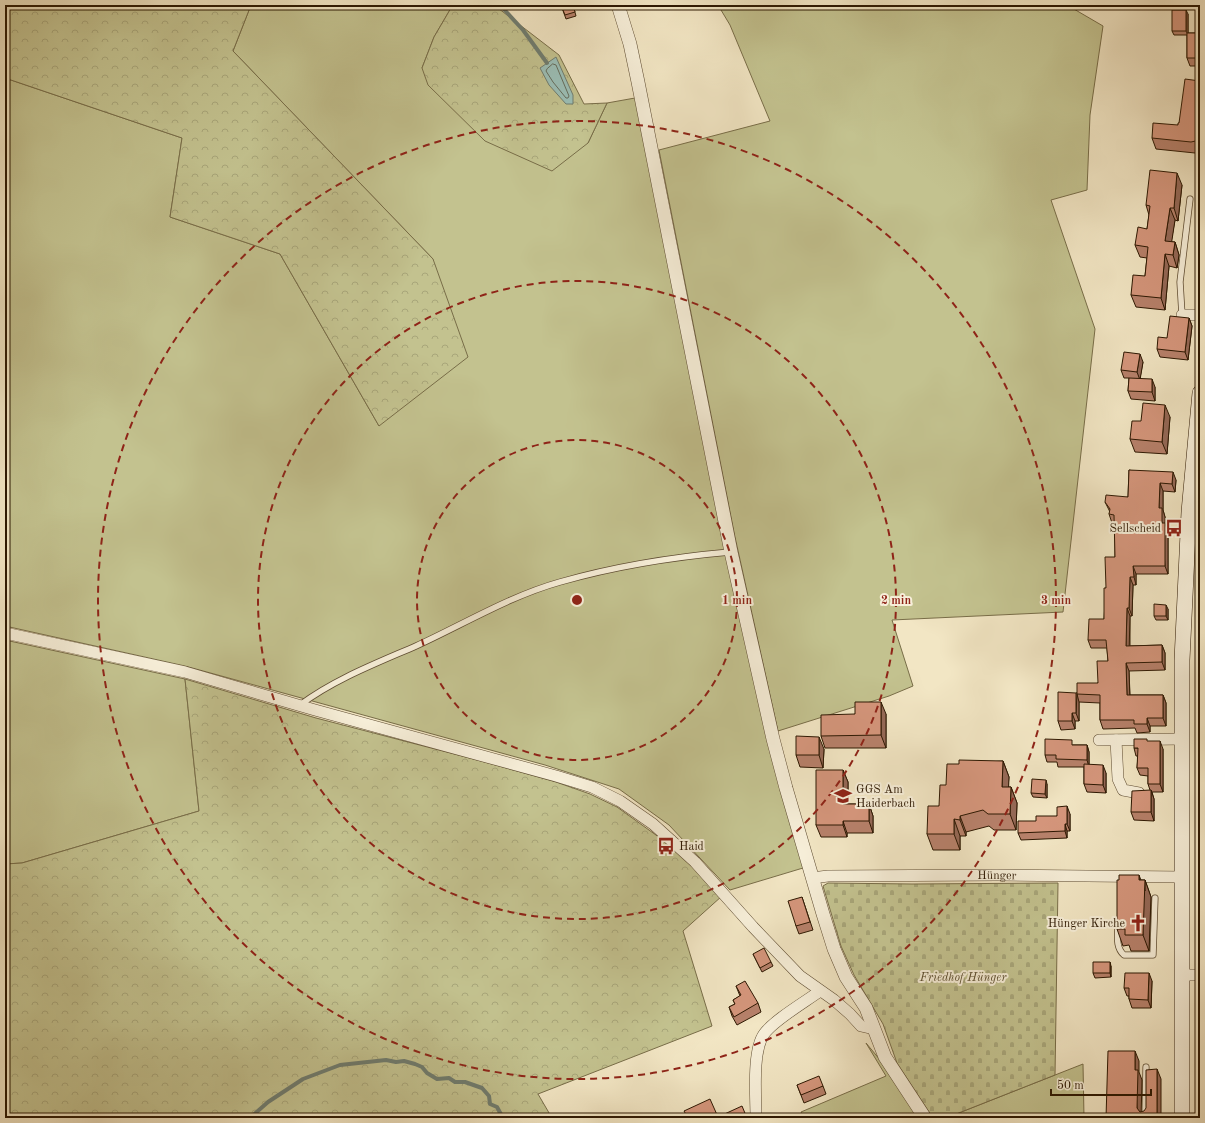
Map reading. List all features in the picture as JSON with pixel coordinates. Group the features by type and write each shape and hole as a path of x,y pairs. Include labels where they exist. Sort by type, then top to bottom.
{"main road":[{"path":"1182,1118 1182,660 1188,512 1197,452 1200,393"}],"street":[{"path":"618,5 636,69 731,552 773,739 812,878 837,956 846,977 866,1008 886,1057 925,1118"},
{"path":"1182,316 1200,315"},
{"path":"5,633 185,672 592,787 620,801 653,824 695,862 753,927 800,976 834,1000 861,1026 874,1029"},
{"path":"1099,740 1182,739"},
{"path":"1116,740 1118,779 1123,790 1140,793"},
{"name":"Hünger","path":"812,878 828,876 1119,879 1182,877"},
{"path":"1182,975 1200,975"},
{"path":"756,1118 756,1058 761,1039 769,1028 820,991"}],"lane":[{"path":"1182,316 1180,282 1190,199"},
{"path":"300,705 318,692 496,607 560,582 656,561 731,552"},
{"path":"1118,915 1117,946 1119,951 1124,955 1153,955 1155,898"},
{"path":"1146,1067 1146,1118"}],"green space":[{"path":"5,5 251,5 233,51 433,259 468,357 379,426 280,254 170,217 182,138 5,78"},
{"path":"251,5 456,5 451,8 434,37 422,68 588,143 607,103 635,98 803,868 730,890 669,825 619,789 545,765 185,666 5,626 5,78 182,138 170,217 280,254 379,426 433,259 233,51"},
{"path":"456,5 494,5 559,55 584,104 607,103 588,143 552,171 485,141 428,85 422,68 434,37 451,8"},
{"path":"718,5 1067,5 1103,26 1090,115 1087,190 1051,200 1095,329 1063,612 892,620 913,686 889,696 778,731 735,537 659,150 770,121 730,25"},
{"path":"5,640 185,679 199,811 22,863 5,864"},
{"path":"185,679 316,718 556,782 590,794 617,807 667,843 693,866 722,896 683,931 712,1026 538,1094 552,1118 5,1118 5,864 22,863 199,811"},
{"name":"Friedhof Hünger","path":"828,883 1058,883 1055,1075 946,1118 933,1118 897,1063 883,1024 854,975 841,946 823,886"},
{"path":"866,1043 881,1061 919,1118 804,1118 801,1112 886,1076"},
{"path":"1083,1064 1084,1118 946,1118"}],"water":[{"path":"556,57 573,95 573,104 566,104 549,85 540,68"}],"building":[{"path":"561,5 573,5 575,12 565,15"},
{"path":"1172,10 1186,10 1186,31 1172,31"},
{"path":"1187,33 1200,33 1200,58 1187,58"},
{"path":"1185,79 1200,81 1200,140 1191,142 1152,138 1153,123 1178,125"},
{"path":"1150,170 1177,173 1174,208 1170,208 1165,241 1175,242 1173,255 1165,254 1161,298 1131,295 1133,275 1145,276 1148,247 1135,245 1138,227 1147,229 1150,206 1146,205"},
{"path":"1170,316 1189,318 1185,352 1157,349 1158,337 1167,338"},
{"path":"1124,352 1140,354 1137,372 1121,370"},
{"path":"1129,378 1152,379 1152,392 1128,391"},
{"path":"1143,403 1165,405 1162,442 1130,439 1132,421 1141,421"},
{"path":"1129,470 1173,472 1172,484 1160,483 1159,508 1162,508 1162,523 1165,523 1165,566 1133,566 1134,577 1130,577 1129,608 1127,608 1126,646 1162,645 1162,662 1126,663 1127,695 1163,695 1163,718 1147,718 1147,724 1134,724 1134,720 1100,720 1100,695 1077,694 1077,683 1098,683 1097,661 1108,661 1106,640 1088,640 1089,619 1104,619 1104,588 1106,588 1105,557 1115,557 1114,515 1109,514 1110,509 1105,502 1106,495 1128,497"},
{"path":"1199,502 1200,569 1196,569"},
{"path":"1154,604 1166,605 1166,616 1154,616"},
{"path":"1058,692 1076,693 1076,713 1072,713 1072,721 1058,721"},
{"path":"855,702 881,702 881,735 821,736 821,715 855,714"},
{"path":"796,736 819,737 819,755 796,755"},
{"path":"1045,739 1072,740 1072,745 1087,745 1087,760 1056,759 1056,755 1045,755"},
{"path":"1134,739 1160,741 1160,784 1148,784 1148,768 1137,768 1138,748 1134,748"},
{"path":"959,760 1003,761 1002,787 1011,787 1010,814 988,814 983,810 960,816 960,820 954,819 954,834 927,834 928,806 939,806 940,785 946,785 947,764 959,764"},
{"path":"1084,764 1103,765 1103,785 1084,784"},
{"path":"816,770 843,770 843,804 869,804 869,821 843,821 843,825 816,825"},
{"path":"1032,779 1046,780 1045,794 1031,793"},
{"path":"1151,790 1151,812 1131,812 1132,791"},
{"path":"1067,806 1067,824 1065,824 1065,831 1018,833 1018,821 1036,821 1036,816 1057,816 1057,807"},
{"path":"1119,875 1139,875 1139,880 1145,880 1143,935 1125,935 1125,929 1117,929 1117,880 1119,880"},
{"path":"802,897 810,922 796,926 788,901"},
{"path":"764,948 771,962 760,968 753,954"},
{"path":"1093,962 1110,962 1110,973 1093,973"},
{"path":"1125,973 1149,973 1148,1000 1129,999 1129,988 1124,988"},
{"path":"745,981 758,1003 734,1017 729,1007 735,1004 733,1000 741,995 736,986"},
{"path":"1108,1051 1135,1051 1135,1070 1138,1070 1137,1108 1140,1112 1144,1111 1146,1108 1146,1070 1157,1069 1157,1118 1106,1118"},
{"path":"819,1076 823,1086 801,1095 797,1085"},
{"path":"710,1099 718,1117 742,1106 747,1118 688,1118 684,1111"}],"waterway":[{"path":"500,5 523,30 547,63"},
{"path":"250,1118 268,1102 303,1079 340,1065 386,1060 396,1062 404,1061 415,1064 422,1067 427,1073 437,1079 449,1078 455,1082 465,1082 482,1088 489,1096 490,1104 497,1107 503,1118"}],"place":[{"name":"Sellscheid","path":"1174,528"},
{"name":"GGS Am Haiderbach","path":"843,796"},
{"name":"Haid","path":"666,846"},
{"name":"Hünger Kirche","path":"1138,923"}]}
